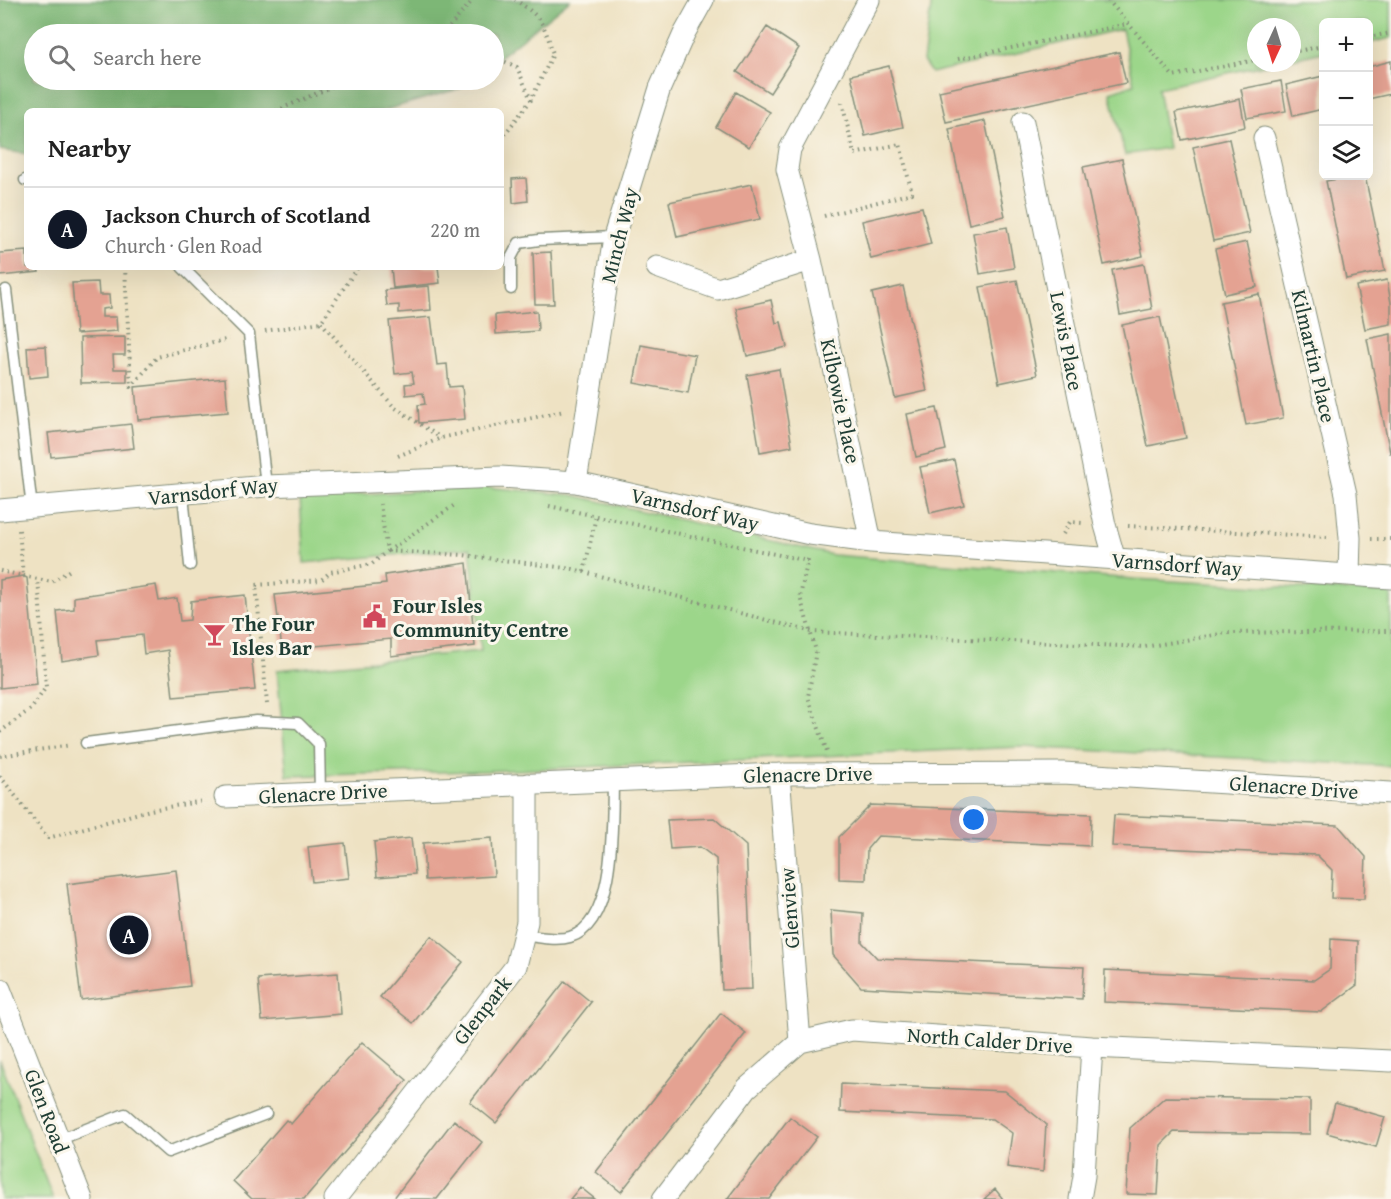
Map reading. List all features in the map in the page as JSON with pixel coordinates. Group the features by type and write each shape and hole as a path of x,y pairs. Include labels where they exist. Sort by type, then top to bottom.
{"street":[{"name":"Minch Way","path":"576,482 614,237 660,88 684,34 703,0"},
{"name":"Kilbowie Place","path":"869,0 790,149 787,169 811,260 871,542"},
{"name":"Lewis Place","path":"1023,122 1105,525 1115,560"},
{"name":"Kilmartin Place","path":"1264,138 1346,494 1350,538 1349,575"},
{"path":"657,267 718,289 811,260"},
{"name":"Varnsdorf Way","path":"16,509 266,486 500,477 576,482 810,534 871,542 1391,578"},
{"name":"Glenacre Drive","path":"225,797 779,774 1063,773 1391,793"},
{"name":"Glenview","path":"779,774 800,1042"},
{"name":"Glenpark","path":"336,1199 516,966 527,922 526,784"},
{"name":"Glen Road","path":"0,989 82,1199"},
{"name":"North Calder Drive","path":"663,1199 747,1088 800,1042 852,1030 1092,1047 1391,1061"},
{"path":"1080,1199 1084,1176 1092,1047"}],"lane":[{"path":"511,289 512,258 519,243 614,237"},
{"path":"185,270 249,334 266,486"},
{"path":"6,290 16,509"},
{"path":"183,495 190,565"},
{"path":"86,743 256,721 298,723 319,744 320,793"},
{"path":"524,935 570,937 582,930 596,912 611,863 613,780"},
{"path":"58,1140 125,1114 168,1152 266,1113"}],"path":[{"path":"453,24 473,0"},
{"path":"504,136 516,124 531,100 553,54 546,28 535,12 515,0"},
{"path":"1108,0 1173,76 1247,62"},
{"path":"958,59 1128,24"},
{"path":"1373,36 1391,33"},
{"path":"1301,50 1319,47"},
{"path":"504,61 517,67 531,100"},
{"path":"801,221 912,193 900,144 854,154 834,66"},
{"path":"283,108 324,90"},
{"path":"125,270 131,387 158,357 249,334 321,322 356,270"},
{"path":"321,322 394,407 441,438"},
{"path":"390,460 441,438 586,406"},
{"path":"376,480 387,551"},
{"path":"269,722 256,585 321,580 330,572 372,564 453,505 462,503"},
{"path":"547,505 808,561"},
{"path":"16,509 23,576"},
{"path":"584,572 596,516"},
{"path":"1048,556 1070,522 1391,539"},
{"path":"810,534 808,561 800,597 816,651 808,697 834,774"},
{"path":"387,551 463,555 584,572 812,632 1143,647 1226,633 1391,631"},
{"path":"0,571 52,582 70,570"},
{"path":"0,732 32,708 46,687 38,579"},
{"path":"0,756 86,743"},
{"path":"0,776 48,838 150,810 225,797"}],"green space":[{"path":"0,0 570,0 504,53 504,24 24,24 24,90 454,90 392,108 24,108 24,154 0,150"},
{"path":"932,0 1014,2 1032,0 1391,0 1391,38 1373,42 1373,18 1319,18 1319,53 1301,57 1301,18 1247,18 1247,69 1158,88 1168,148 1125,155 1110,92 1134,84 1122,29 931,73 923,61"},
{"path":"485,487 572,495 833,555 1134,579 1391,593 1391,766 1022,747 516,770 287,776 277,670 481,651 470,548 304,563 300,498"},
{"path":"0,1060 53,1199 0,1199"}],"building":[{"path":"767,27 799,48 770,93 737,72"},
{"path":"1119,52 1126,83 946,122 939,91"},
{"path":"1391,61 1391,94 1373,98 1373,66"},
{"path":"889,66 903,127 865,136 851,75"},
{"path":"1319,77 1319,110 1293,116 1286,85"},
{"path":"1281,81 1286,111 1247,118 1241,89"},
{"path":"736,92 770,112 749,147 716,127"},
{"path":"1240,99 1245,127 1182,140 1176,112"},
{"path":"985,121 1005,216 969,224 949,129"},
{"path":"1229,139 1250,233 1213,241 1193,147"},
{"path":"1122,159 1143,256 1104,265 1083,167"},
{"path":"526,178 528,201 513,203 512,179"},
{"path":"1366,180 1385,271 1346,279 1326,181"},
{"path":"752,184 760,219 677,237 669,202"},
{"path":"922,207 931,244 871,259 862,221"},
{"path":"1007,227 1014,268 980,274 973,233"},
{"path":"1247,242 1257,287 1225,294 1215,249"},
{"path":"24,251 24,270 39,270 39,272 0,276 0,253"},
{"path":"551,252 554,304 535,304 533,253"},
{"path":"1144,264 1152,309 1120,315 1112,270"},
{"path":"391,270 438,270 440,283 393,288"},
{"path":"1017,280 1037,375 999,383 980,287"},
{"path":"1387,280 1391,303 1391,324 1365,329 1356,286"},
{"path":"98,282 99,295 109,295 110,308 102,309 102,317 116,317 117,331 76,334 72,283"},
{"path":"429,286 431,310 399,313 399,305 387,306 385,290"},
{"path":"903,286 927,391 895,398 872,293"},
{"path":"1259,294 1283,418 1246,425 1221,302"},
{"path":"771,300 776,323 781,322 787,347 747,356 736,308"},
{"path":"537,311 538,331 496,334 495,315"},
{"path":"431,317 437,365 447,364 449,387 462,386 465,419 419,423 418,405 425,404 423,393 406,395 405,384 414,383 412,372 395,374 389,321"},
{"path":"1160,317 1186,438 1148,446 1122,325"},
{"path":"1391,334 1391,453 1390,453 1367,339"},
{"path":"125,337 125,355 113,355 114,369 127,369 127,382 81,383 80,338"},
{"path":"641,345 695,355 688,393 634,383"},
{"path":"46,346 48,376 29,378 27,347"},
{"path":"779,369 792,446 760,452 747,375"},
{"path":"225,378 228,412 138,420 135,387"},
{"path":"937,408 946,450 916,457 907,414"},
{"path":"131,424 134,448 51,457 48,433"},
{"path":"954,460 964,505 930,513 920,467"},
{"name":"Four Isles Community Centre","path":"467,563 475,646 391,656 391,639 282,649 275,595 386,584 385,575"},
{"path":"23,576 27,578 37,684 0,688 0,580"},
{"path":"156,585 159,601 177,598 180,621 190,620 191,601 245,595 255,690 173,697 168,650 144,654 142,635 97,640 99,655 62,661 57,611 74,609 74,597"},
{"path":"871,805 1091,814 1090,846 878,836 867,849 866,880 839,879 839,837"},
{"path":"1114,815 1338,825 1366,857 1364,899 1331,898 1332,870 1317,855 1112,846"},
{"path":"714,818 746,846 752,989 722,990 716,859 700,847 670,849 667,820"},
{"path":"411,838 415,874 377,877 374,842"},
{"path":"492,838 494,876 425,880 423,843"},
{"path":"345,843 349,878 312,882 308,847"},
{"path":"176,870 190,986 81,1000 67,884"},
{"path":"831,910 863,913 862,942 877,958 1084,967 1082,999 861,987 833,955"},
{"path":"431,936 463,962 413,1023 380,997"},
{"path":"1331,939 1358,941 1357,985 1321,1012 1104,1002 1105,970 1314,980 1330,969"},
{"path":"338,973 341,1014 262,1021 258,979"},
{"path":"565,981 591,1002 496,1123 470,1102"},
{"path":"721,1013 746,1033 621,1192 596,1172"},
{"path":"362,1042 407,1080 304,1199 252,1199 233,1181 286,1120 291,1124"},
{"path":"841,1084 1005,1091 1046,1124 1043,1172 1007,1167 1012,1133 992,1119 840,1112"},
{"path":"1165,1097 1310,1099 1310,1134 1174,1132 1161,1145 1158,1195 1126,1194 1130,1128"},
{"path":"1335,1103 1385,1117 1376,1147 1327,1133"},
{"path":"790,1117 817,1137 769,1199 727,1199"},
{"path":"454,1120 482,1142 437,1199 393,1199"},
{"path":"580,1187 595,1199 570,1199"},
{"path":"995,1189 1003,1199 984,1199"}],"place":[{"name":"Four Isles Community Centre","path":"375,617"},
{"name":"The Four Isles Bar","path":"214,635"},
{"name":"Jackson Church of Scotland","path":"129,935"}]}
